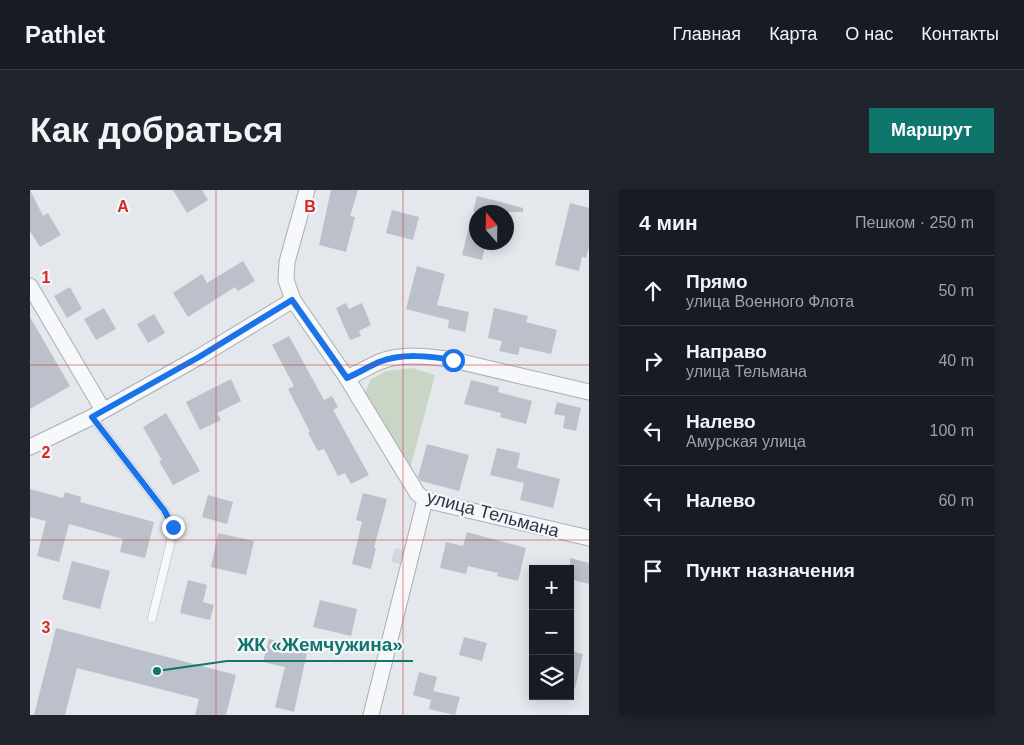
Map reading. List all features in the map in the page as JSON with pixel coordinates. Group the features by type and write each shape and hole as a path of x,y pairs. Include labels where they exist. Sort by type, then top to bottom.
{"street":[{"path":"30,446 97,414 199,357 292,300 286,280 287,262 307,190"},
{"path":"30,286 97,414"},
{"name":"улица Тельмана","path":"292,300 347,378 417,492 425,500 589,538"},
{"path":"347,378 380,362 411,356 432,356 589,392"},
{"path":"371,715 425,500"}],"lane":[{"path":"97,414 164,510 173,527 152,618"}],"shaded area":[{"path":"395,548 404,550 400,564 391,562"}],"green space":[{"path":"412,368 435,375 410,469 365,394 370,380 386,371"}],"building":[{"path":"30,190 43,216 48,213 61,235 40,247 30,231"},
{"path":"173,190 202,190 208,200 187,213"},
{"path":"331,190 358,190 350,216 355,217 346,252 319,245"},
{"path":"477,196 512,205 475,205"},
{"path":"570,203 589,208 589,247 586,258 582,257 579,271 555,265"},
{"path":"514,206 523,208 523,212 514,212"},
{"path":"392,210 419,217 413,240 386,233"},
{"path":"469,226 469,250 484,250 482,260 462,255"},
{"path":"243,261 255,281 238,291 235,287 188,317 173,293 202,274 207,283"},
{"path":"417,266 445,274 437,305 469,312 465,332 448,328 449,320 406,309"},
{"path":"70,287 82,309 67,318 54,296"},
{"path":"346,303 349,309 362,303 371,325 359,331 361,336 350,340 336,308"},
{"path":"104,308 116,329 96,340 84,319"},
{"path":"494,308 528,316 526,322 557,330 551,354 520,347 518,355 499,351 502,341 488,338"},
{"path":"154,314 165,333 148,343 137,324"},
{"path":"30,317 70,386 30,409"},
{"path":"289,336 324,400 332,396 338,407 333,410 369,475 351,484 345,473 338,476 324,449 318,451 288,389 294,386 272,345"},
{"path":"231,379 241,401 217,413 221,420 200,430 186,402"},
{"path":"471,380 499,387 498,392 532,401 526,424 500,417 501,413 464,404"},
{"path":"557,402 581,408 576,431 563,428 565,416 554,414"},
{"path":"166,413 200,471 173,485 159,461 162,460 143,427"},
{"path":"427,444 469,455 459,491 421,481 418,477"},
{"path":"497,448 520,453 517,468 560,479 553,508 520,500 524,483 490,475"},
{"path":"30,489 63,498 65,492 81,497 80,502 154,522 145,558 120,552 123,539 69,524 59,562 37,556 46,521 30,517"},
{"path":"363,493 387,499 374,548 376,548 371,569 352,564 362,522 356,520"},
{"path":"208,495 233,502 227,524 202,517"},
{"path":"467,532 526,548 518,581 497,576 498,573 468,566 466,574 440,568 446,542 463,546"},
{"path":"218,533 254,541 246,575 211,567"},
{"path":"570,558 589,563 589,584 574,580 574,565 570,565"},
{"path":"72,561 110,571 100,609 62,599"},
{"path":"188,580 207,585 203,602 214,605 210,620 180,613"},
{"path":"320,600 357,609 351,636 313,627"},
{"path":"56,628 236,675 226,715 195,715 199,699 77,668 65,715 34,715"},
{"path":"464,637 487,643 482,661 459,655"},
{"path":"269,639 308,648 294,712 275,707 285,667 263,662"},
{"path":"574,652 583,654 574,688"},
{"path":"419,672 437,677 431,700 413,695"},
{"path":"433,691 460,697 455,715 429,709"}],"place":[{"name":"ЖК «Жемчужина»","path":"157,671"}],"route":[{"path":"173,527 164,510 92,417 199,357 292,300 347,378 380,362 394,358 432,356 453,360"}]}
